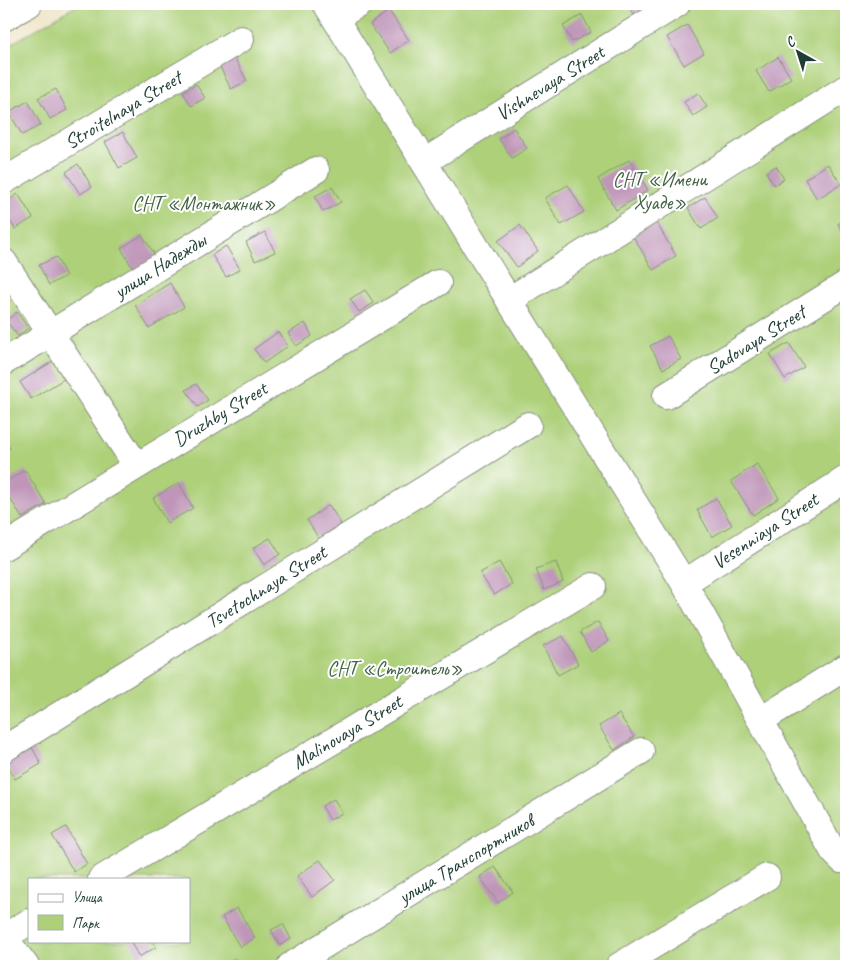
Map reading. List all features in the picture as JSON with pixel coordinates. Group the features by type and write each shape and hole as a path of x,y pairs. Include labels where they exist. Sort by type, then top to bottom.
{"street":[{"path":"4,18 29,4"},
{"path":"359,4 331,11 684,584 833,852 844,860"},
{"name":"Vishnevaya Street","path":"424,162 677,4"},
{"name":"Stroitelnaya Street","path":"4,181 241,39"},
{"path":"509,300 846,88"},
{"name":"улица Надежды","path":"4,362 316,170"},
{"path":"4,262 136,465"},
{"name":"Druzhby Street","path":"4,547 438,283"},
{"name":"Sadovaya Street","path":"666,396 846,284"},
{"name":"Tsvetochnaya Street","path":"4,750 528,425"},
{"name":"Vesenniaya Street","path":"684,584 846,479"},
{"name":"Malinovaya Street","path":"103,878 593,586"},
{"path":"761,720 846,667"},
{"name":"улица Транспортников","path":"290,966 641,751"},
{"path":"619,966 767,877"},
{"path":"26,966 4,937 28,923"}],"green space":[{"path":"79,4 846,4 846,966 22,966 4,942 4,48"}],"building":[{"path":"627,4 650,4 651,5 634,15"},
{"path":"389,11 409,40 390,53 370,24"},
{"path":"582,15 591,32 572,42 563,26"},
{"path":"687,25 704,53 684,65 667,37"},
{"path":"234,57 247,81 231,89 219,65"},
{"path":"778,57 791,78 769,92 756,71"},
{"path":"196,84 205,98 191,106 183,92"},
{"path":"56,89 67,110 50,119 38,98"},
{"path":"698,93 707,107 693,116 684,102"},
{"path":"28,101 41,125 22,135 9,112"},
{"path":"514,128 527,148 512,158 499,139"},
{"path":"123,132 137,158 119,168 105,142"},
{"path":"629,160 648,190 616,210 598,179"},
{"path":"78,164 92,187 80,194 66,172"},
{"path":"828,164 841,184 817,199 805,179"},
{"path":"776,166 784,179 774,185 766,172"},
{"path":"568,185 584,212 561,225 545,198"},
{"path":"332,187 341,202 323,212 315,196"},
{"path":"18,194 33,218 15,229 4,211 4,204"},
{"path":"705,197 718,218 701,229 688,208"},
{"path":"846,219 846,238 838,224"},
{"path":"656,222 676,256 653,270 633,236"},
{"path":"520,225 538,251 517,267 498,241"},
{"path":"265,232 275,252 255,261 246,242"},
{"path":"142,235 158,260 136,274 121,248"},
{"path":"226,246 240,269 226,277 212,255"},
{"path":"56,257 66,276 49,285 39,265"},
{"path":"170,283 184,307 149,328 135,305"},
{"path":"365,290 374,303 359,312 350,299"},
{"path":"17,312 28,328 18,336 6,321"},
{"path":"305,323 312,336 296,346 288,333"},
{"path":"278,332 288,346 264,363 254,349"},
{"path":"668,336 681,359 663,369 650,346"},
{"path":"789,343 804,367 785,379 770,354"},
{"path":"53,361 64,379 31,399 20,382"},
{"path":"196,384 208,400 198,407 186,390"},
{"path":"4,439 10,448 4,452"},
{"path":"757,464 779,498 753,515 731,481"},
{"path":"25,470 46,504 22,518 4,488 4,483"},
{"path":"179,483 193,508 167,523 153,498"},
{"path":"716,498 732,525 712,537 697,510"},
{"path":"329,505 341,524 319,539 307,520"},
{"path":"270,538 280,554 264,565 253,548"},
{"path":"499,562 512,584 494,595 480,573"},
{"path":"556,562 563,582 544,590 536,569"},
{"path":"598,622 609,641 591,652 580,632"},
{"path":"563,636 578,664 558,675 543,646"},
{"path":"619,714 634,737 614,750 599,726"},
{"path":"29,742 41,764 15,779 4,759"},
{"path":"334,799 342,813 330,820 322,806"},
{"path":"66,827 87,864 74,872 52,835"},
{"path":"320,860 335,880 312,897 297,876"},
{"path":"495,867 513,892 498,903 480,877"},
{"path":"237,908 255,938 240,947 222,917"},
{"path":"283,924 291,939 280,945 271,930"},
{"path":"131,942 153,942 156,947 139,957"},
{"path":"234,959 239,966 224,966"}],"park label":[{"name":"СНТ «Имени Хуаде»","path":"660,190"},
{"name":"СНТ «Монтажник»","path":"204,203"},
{"name":"СНТ «Строитель»","path":"395,668"}]}
